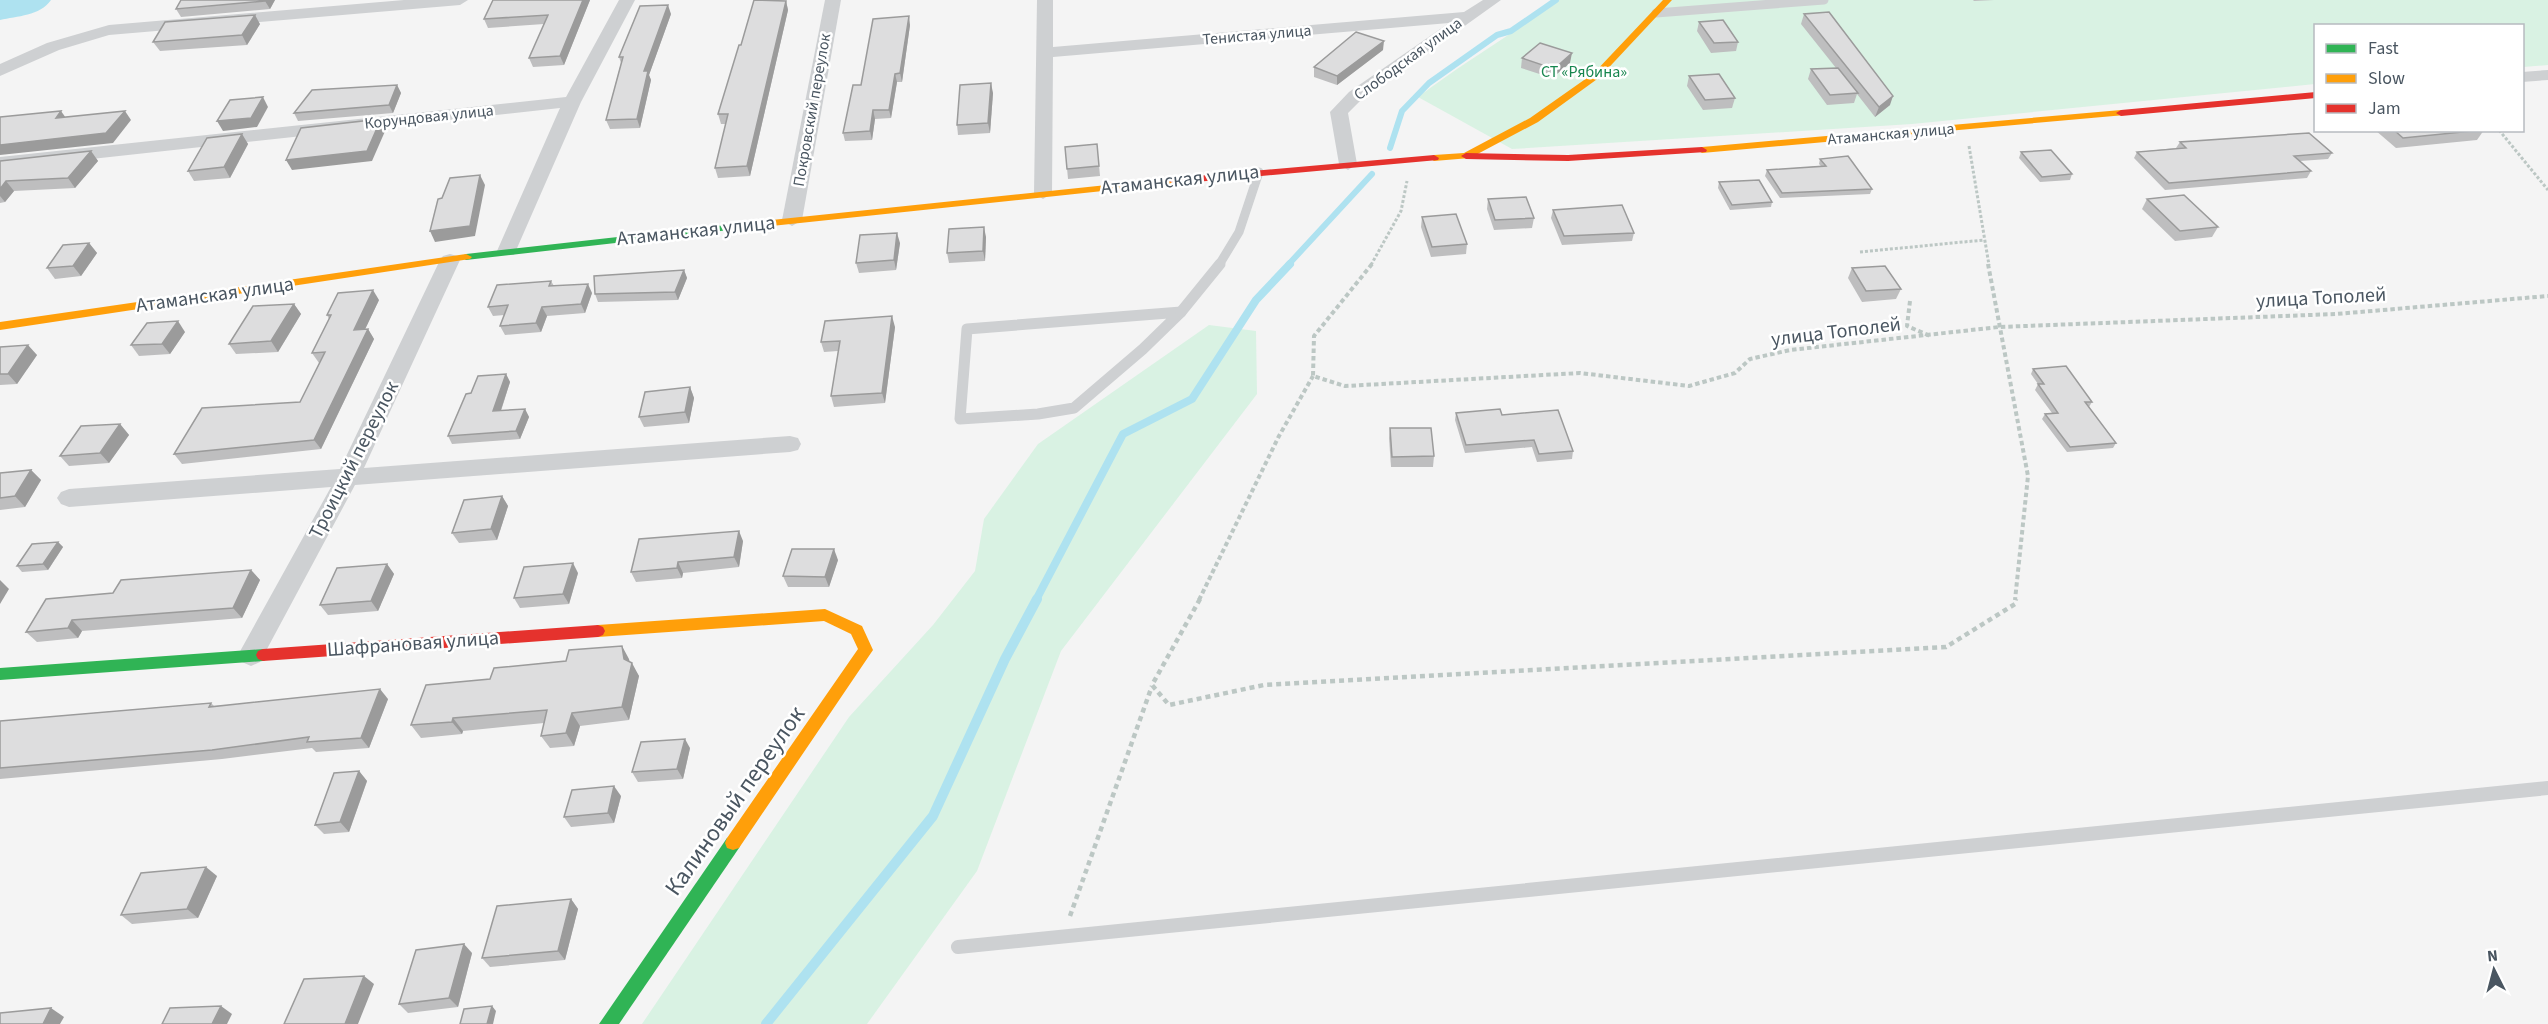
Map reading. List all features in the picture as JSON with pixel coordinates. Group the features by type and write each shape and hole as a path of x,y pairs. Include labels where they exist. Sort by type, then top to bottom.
{"street":[{"path":"0,71 36,52 109,30 460,0"},
{"path":"507,251 572,102 627,0"},
{"name":"Покровский переулок","path":"792,220 833,0"},
{"path":"1043,194 1046,0"},
{"name":"Слободская улица","path":"1348,164 1339,112 1355,96 1493,0"},
{"path":"1466,156 1534,120 1597,75 1668,0"},
{"name":"Тенистая улица","path":"1046,53 1468,17"},
{"path":"2524,77 2548,75"},
{"name":"Атаманская улица","path":"0,327 507,251 1259,172 1466,156 1508,160 1605,156 2314,95"},
{"name":"Корундовая улица","path":"0,163 572,102"},
{"name":"Троицкий переулок","path":"251,655 348,477 450,261"},
{"path":"69,498 790,444"},
{"name":"Шафрановая улица","path":"0,674 825,615"},
{"name":"Калиновый переулок","path":"608,1024 866,650 857,630 825,615"}],"lane":[{"path":"1656,13 1824,0"},
{"path":"1181,312 967,329 960,419 1072,410 1167,328 1181,312 1222,265 1255,194 1259,172"},
{"path":"958,947 2548,788"}],"path":[{"path":"1152,685 1169,705 1264,686 1946,647 2015,604 2028,476 1999,327 1967,134 1950,128"},
{"path":"2501,132 2548,190"},
{"path":"1064,936 1105,812 1152,685 1207,586 1279,436 1313,376 1314,336 1369,269 1401,211 1408,178 1396,160"},
{"path":"1860,252 1891,247 1984,240"},
{"name":"улица Тополей","path":"1313,376 1345,386 1580,373 1689,386 1735,373 1750,359 1790,351 1999,327 2336,314 2548,296"},
{"path":"1910,301 1907,326 1931,336"}],"green space":[{"name":"СТ «Рябина»","path":"1559,0 2548,0 2548,65 2524,67 2524,24 2314,24 2314,84 1912,124 1512,149 1418,97"},
{"path":"1209,325 1256,331 1257,394 1061,651 977,871 867,1024 642,1024 849,717 933,625 975,571 984,519 1038,444"}],"building":[{"path":"181,0 266,0 176,9"},
{"path":"493,0 583,0 560,56 529,58 548,15 484,19"},
{"path":"754,0 786,1 747,166 715,168 728,114 718,114"},
{"path":"668,5 644,71 648,71 637,119 606,120 623,57 619,57 640,6"},
{"path":"1829,12 1893,96 1879,107 1804,14"},
{"path":"255,15 242,35 153,42 165,22"},
{"path":"909,16 900,73 895,74 889,110 873,110 870,131 843,133 853,85 861,85 873,19"},
{"path":"1723,20 1738,42 1714,43 1699,22"},
{"path":"1356,32 1384,41 1337,76 1314,67"},
{"path":"1540,43 1572,53 1554,69 1522,58"},
{"path":"1838,68 1858,93 1830,95 1811,69"},
{"path":"1719,74 1735,98 1705,100 1689,76"},
{"path":"991,83 988,123 957,125 960,85"},
{"path":"397,85 389,105 294,113 312,90"},
{"path":"263,97 251,118 217,121 230,100"},
{"path":"61,111 56,118 125,111 106,133 0,145 0,117"},
{"path":"381,119 367,151 286,160 301,128"},
{"path":"2396,132 2462,132 2403,138"},
{"path":"2309,133 2332,153 2294,156 2311,171 2169,183 2137,152 2186,148 2180,142"},
{"path":"242,134 224,167 188,171 207,138"},
{"path":"1097,144 1099,166 1067,169 1065,147"},
{"path":"2051,150 2072,174 2042,177 2021,152"},
{"path":"91,151 68,178 6,181 0,189 0,161"},
{"path":"1848,156 1872,189 1782,193 1767,170 1826,166 1820,159"},
{"path":"480,175 470,226 430,231 438,199 442,198 450,178"},
{"path":"1759,180 1772,202 1732,205 1719,182"},
{"path":"2184,195 2218,227 2180,231 2147,199"},
{"path":"1526,197 1534,218 1495,220 1488,199"},
{"path":"1622,205 1634,233 1564,236 1553,210"},
{"path":"1456,214 1467,244 1432,247 1422,217"},
{"path":"984,227 983,251 947,253 949,229"},
{"path":"897,233 894,260 856,263 860,235"},
{"path":"89,243 73,266 47,268 63,245"},
{"path":"1885,266 1901,289 1866,291 1852,268"},
{"path":"684,270 675,292 595,294 594,276"},
{"path":"551,281 549,286 588,284 581,304 542,307 536,323 500,326 508,305 488,307 497,285"},
{"path":"373,290 354,330 368,329 314,440 174,454 202,408 300,402 325,352 312,353 331,315 327,315 338,293"},
{"path":"294,304 271,341 229,344 253,306"},
{"path":"892,316 882,393 831,396 840,341 821,342 825,321"},
{"path":"178,321 162,344 131,345 147,323"},
{"path":"28,345 8,374 0,374 0,347"},
{"path":"2066,366 2092,402 2085,402 2116,443 2070,447 2045,414 2058,413 2038,384 2044,384 2033,369"},
{"path":"506,374 493,411 525,409 516,431 448,436 466,394 471,393 478,376"},
{"path":"690,387 685,412 639,417 645,392"},
{"path":"1500,409 1502,415 1558,410 1573,451 1539,454 1534,440 1466,445 1456,413"},
{"path":"120,424 100,453 60,456 81,426"},
{"path":"1390,428 1431,428 1434,456 1392,457"},
{"path":"31,470 15,496 0,498 0,473"},
{"path":"502,496 491,529 452,533 464,500"},
{"path":"739,531 734,557 678,562 677,568 631,572 639,539"},
{"path":"58,542 43,564 17,566 32,544"},
{"path":"792,549 834,549 825,577 783,576"},
{"path":"573,563 563,594 514,598 524,567"},
{"path":"387,564 371,601 320,605 337,568"},
{"path":"251,570 233,608 72,620 68,628 26,632 46,599 113,593 121,580"},
{"path":"622,646 624,659 632,663 622,707 572,713 566,733 541,736 547,710 453,718 452,722 411,725 426,685 490,679 494,668 566,661 569,650"},
{"path":"380,689 361,738 307,742 309,737 212,750 0,768 0,721 211,703 209,707"},
{"path":"685,739 677,769 632,772 641,742"},
{"path":"359,771 340,822 315,825 334,773"},
{"path":"614,786 608,813 564,817 572,790"},
{"path":"206,867 187,909 121,915 141,873"},
{"path":"571,899 558,951 482,958 497,906"},
{"path":"464,944 449,998 399,1004 416,950"},
{"path":"364,976 345,1024 284,1024 304,979"},
{"path":"221,1006 212,1024 162,1024 170,1008"},
{"path":"492,1006 487,1024 460,1024 464,1009"},
{"path":"51,1008 43,1024 0,1024 0,1013"}],"waterway":[{"path":"0,10 25,5 35,0"},
{"path":"1390,148 1402,111 1429,83 1497,35 1511,31 1556,0"},
{"path":"1288,265 1372,174"},
{"path":"1036,600 1123,434 1192,399 1256,300 1290,264"},
{"path":"766,1024 933,816 1005,659 1037,599"}],"traffic: fast":[{"path":"466,257 743,226"},
{"path":"0,674 263,655"},
{"path":"608,1024 733,843"}],"traffic: slow":[{"path":"1434,158 1466,156 1534,120 1597,75 1668,0"},
{"path":"1702,150 2121,113"},
{"path":"743,226 1174,181"},
{"path":"0,326 466,257"},
{"path":"598,631 825,615 857,630 866,650 733,843"}],"traffic: jam":[{"path":"2121,113 2314,95"},
{"path":"1466,156 1568,158 1702,150"},
{"path":"1174,181 1434,158"},
{"path":"263,655 598,631"}]}
